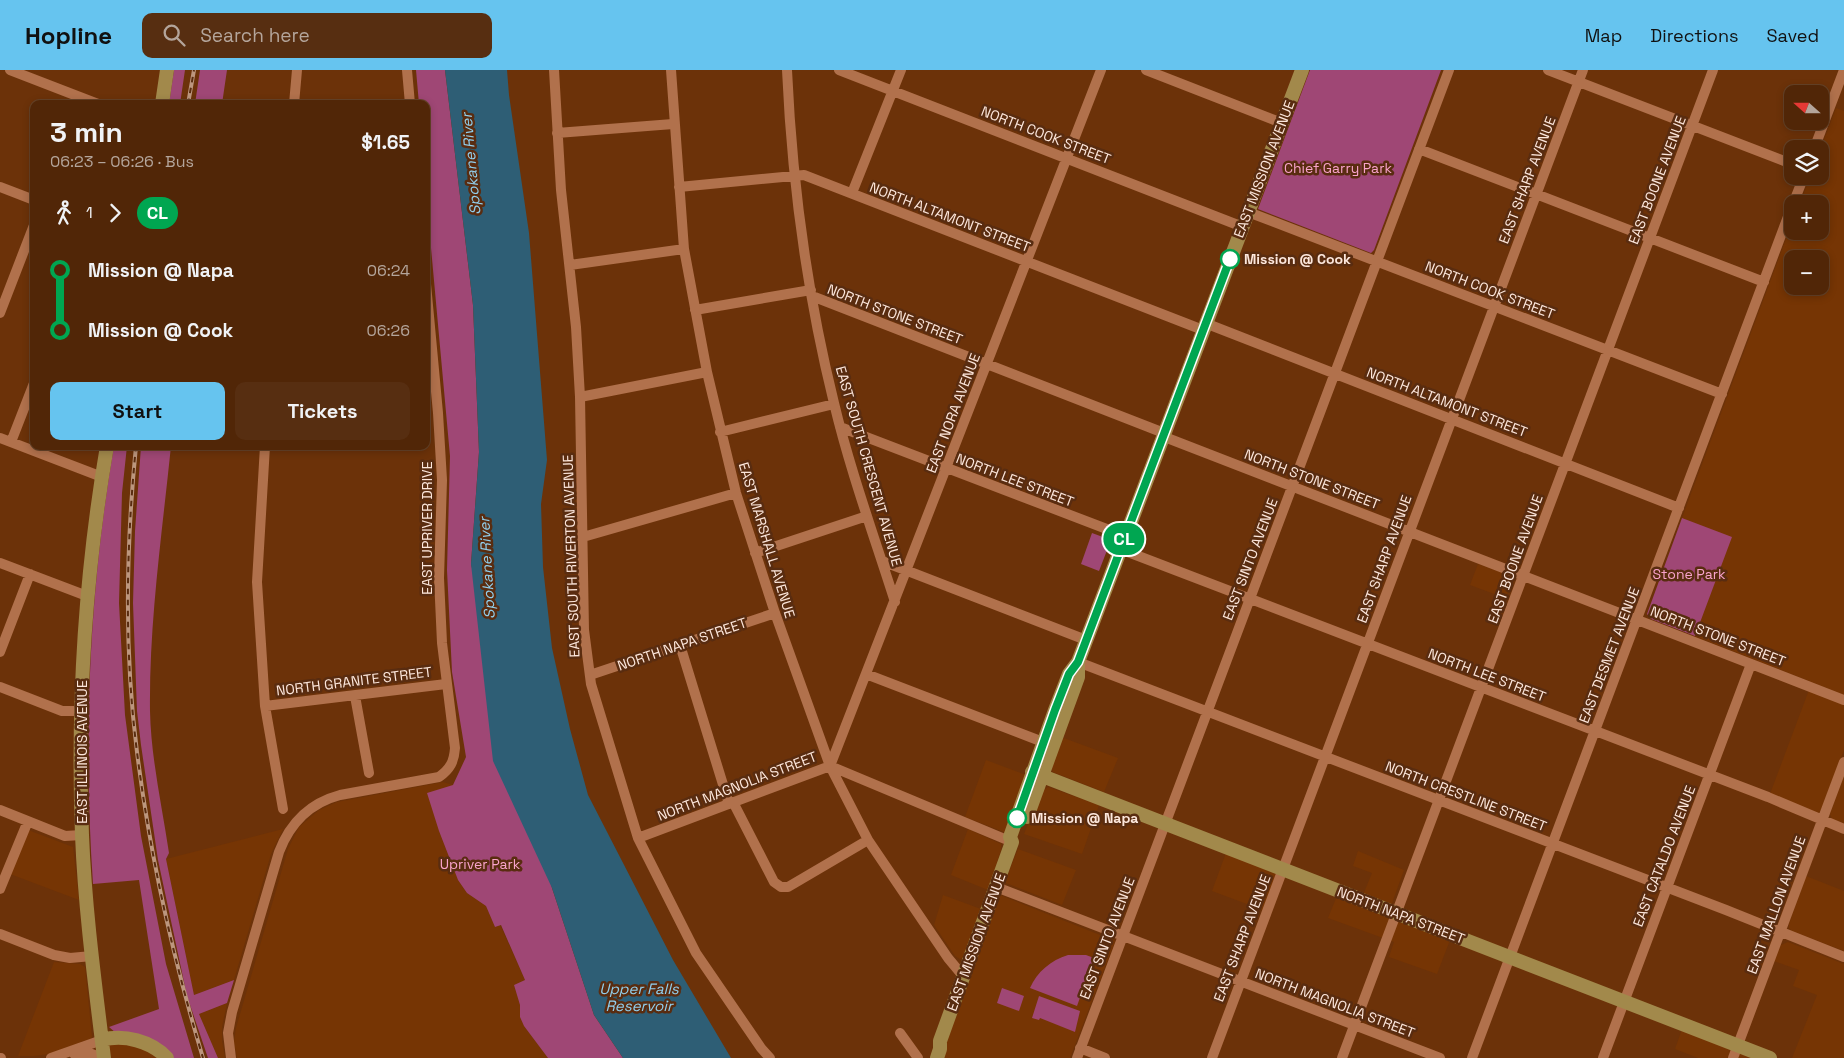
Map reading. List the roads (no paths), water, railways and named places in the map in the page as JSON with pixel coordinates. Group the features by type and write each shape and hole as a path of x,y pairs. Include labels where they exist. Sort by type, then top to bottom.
{"main road":[{"path":"163,100 167,70"},
{"name":"EAST MISSION AVENUE","path":"937,1058 940,1041 1012,842 1018,839 1037,774 1043,742 1069,674 1078,662 1302,70"},
{"name":"EAST ILLINOIS AVENUE","path":"104,1058 92,956 82,835 80,711 87,596 106,450"},
{"name":"EAST MISSION AVENUE","path":"1037,774 1078,677 1078,662"},
{"name":"NORTH NAPA STREET","path":"1037,774 1624,1002 1735,1052 1770,1058"},
{"path":"102,1040 114,1037 140,1042 162,1053 167,1058"},
{"name":"EAST MISSION AVENUE","path":"930,1058 934,1046 940,1041"}],"street":[{"path":"10,70 88,100"},
{"path":"294,100 297,70"},
{"path":"407,70 410,100"},
{"name":"EAST SOUTH RIVERTON AVENUE","path":"554,70 561,190 576,327 580,397 584,630 594,698 638,838 696,953 761,1048 770,1058"},
{"name":"EAST MARSHALL AVENUE","path":"670,70 684,249 707,372 736,493 775,613 830,766 868,840 948,958 963,976"},
{"name":"EAST SOUTH CRESCENT AVENUE","path":"787,70 795,175 811,293 840,427 866,516 895,602"},
{"name":"NORTH COOK STREET","path":"839,70 1242,227"},
{"path":"852,193 902,70"},
{"name":"EAST NORA AVENUE","path":"830,766 1028,262 1101,70"},
{"path":"1146,70 1282,123"},
{"name":"EAST SINTO AVENUE","path":"1078,1053 1448,70"},
{"path":"1548,70 1784,161"},
{"name":"EAST SHARP AVENUE","path":"1212,1058 1583,70"},
{"name":"EAST BOONE AVENUE","path":"1342,1058 1714,70"},
{"path":"1817,140 1844,70"},
{"path":"558,133 673,124"},
{"path":"1419,149 1764,282"},
{"name":"NORTH ALTAMONT STREET","path":"679,187 795,175 812,178 1028,262 1334,373 1679,508"},
{"path":"0,187 30,198"},
{"name":"NORTH COOK STREET","path":"1248,212 1722,394"},
{"name":"EAST DESMET AVENUE","path":"1472,1058 1784,229"},
{"path":"0,312 30,235"},
{"path":"570,265 684,249"},
{"name":"NORTH STONE STREET","path":"695,310 811,293 1292,486 1844,700"},
{"name":"EAST UPRIVER DRIVE","path":"231,1058 228,1033 232,1012 279,852 292,828 308,810 332,798 438,777 448,770 454,759 455,748 446,684 440,604 442,480 438,413 430,361"},
{"path":"580,397 707,372"},
{"path":"11,442 30,393"},
{"path":"720,432 834,404"},
{"name":"NORTH LEE STREET","path":"840,427 947,468 1250,598 1844,829"},
{"path":"0,438 30,449"},
{"path":"32,450 102,477"},
{"path":"265,450 257,582 265,706 283,809"},
{"path":"583,537 736,493"},
{"path":"756,553 866,516"},
{"path":"882,561 1086,640"},
{"path":"0,563 87,596"},
{"path":"0,652 30,574"},
{"name":"NORTH NAPA STREET","path":"590,675 775,613"},
{"path":"680,645 731,803 774,882 781,887 788,887 868,840"},
{"name":"NORTH CRESTLINE STREET","path":"1078,662 1844,957"},
{"name":"EAST CATALDO AVENUE","path":"1603,1058 1752,664"},
{"path":"866,674 1043,742"},
{"name":"NORTH GRANITE STREET","path":"265,706 446,684"},
{"path":"0,687 62,711 80,711"},
{"path":"355,696 369,773"},
{"name":"EAST MALLON AVENUE","path":"1735,1052 1844,762"},
{"name":"NORTH MAGNOLIA STREET","path":"638,838 830,766 1012,842"},
{"path":"0,810 65,836 82,835"},
{"path":"0,889 28,821"},
{"name":"NORTH MAGNOLIA STREET","path":"996,887 1440,1058"},
{"path":"0,934 54,956 70,958 92,956"},
{"path":"900,1033 918,1058"},
{"path":"55,1057 102,1040"},
{"path":"55,1057 86,1052 94,1054 99,1058"},
{"path":"1078,1053 1105,1058"}],"water":[{"name":"Upper Falls Reservoir","path":"445,70 507,70 529,233 547,460 541,504 543,567 552,648 570,729 588,795 673,960 731,1058 623,1058 594,1015 552,888 493,761 471,564 479,452 473,305"}],"railway":[{"path":"189,100 194,70"},
{"path":"136,450 128,561 128,637 137,752 149,830 172,945 203,1058"}],"place":[{"name":"Mission @ Cook","path":"1230,259"},
{"name":"Mission @ Napa","path":"1017,818"}],"water label":[{"name":"Spokane River","path":"471,164"},
{"name":"Spokane River","path":"487,568"}],"park label":[{"name":"Chief Garry Park","path":"1338,168"},
{"name":"Stone Park","path":"1689,574"},
{"name":"Upriver Park","path":"480,864"}]}
